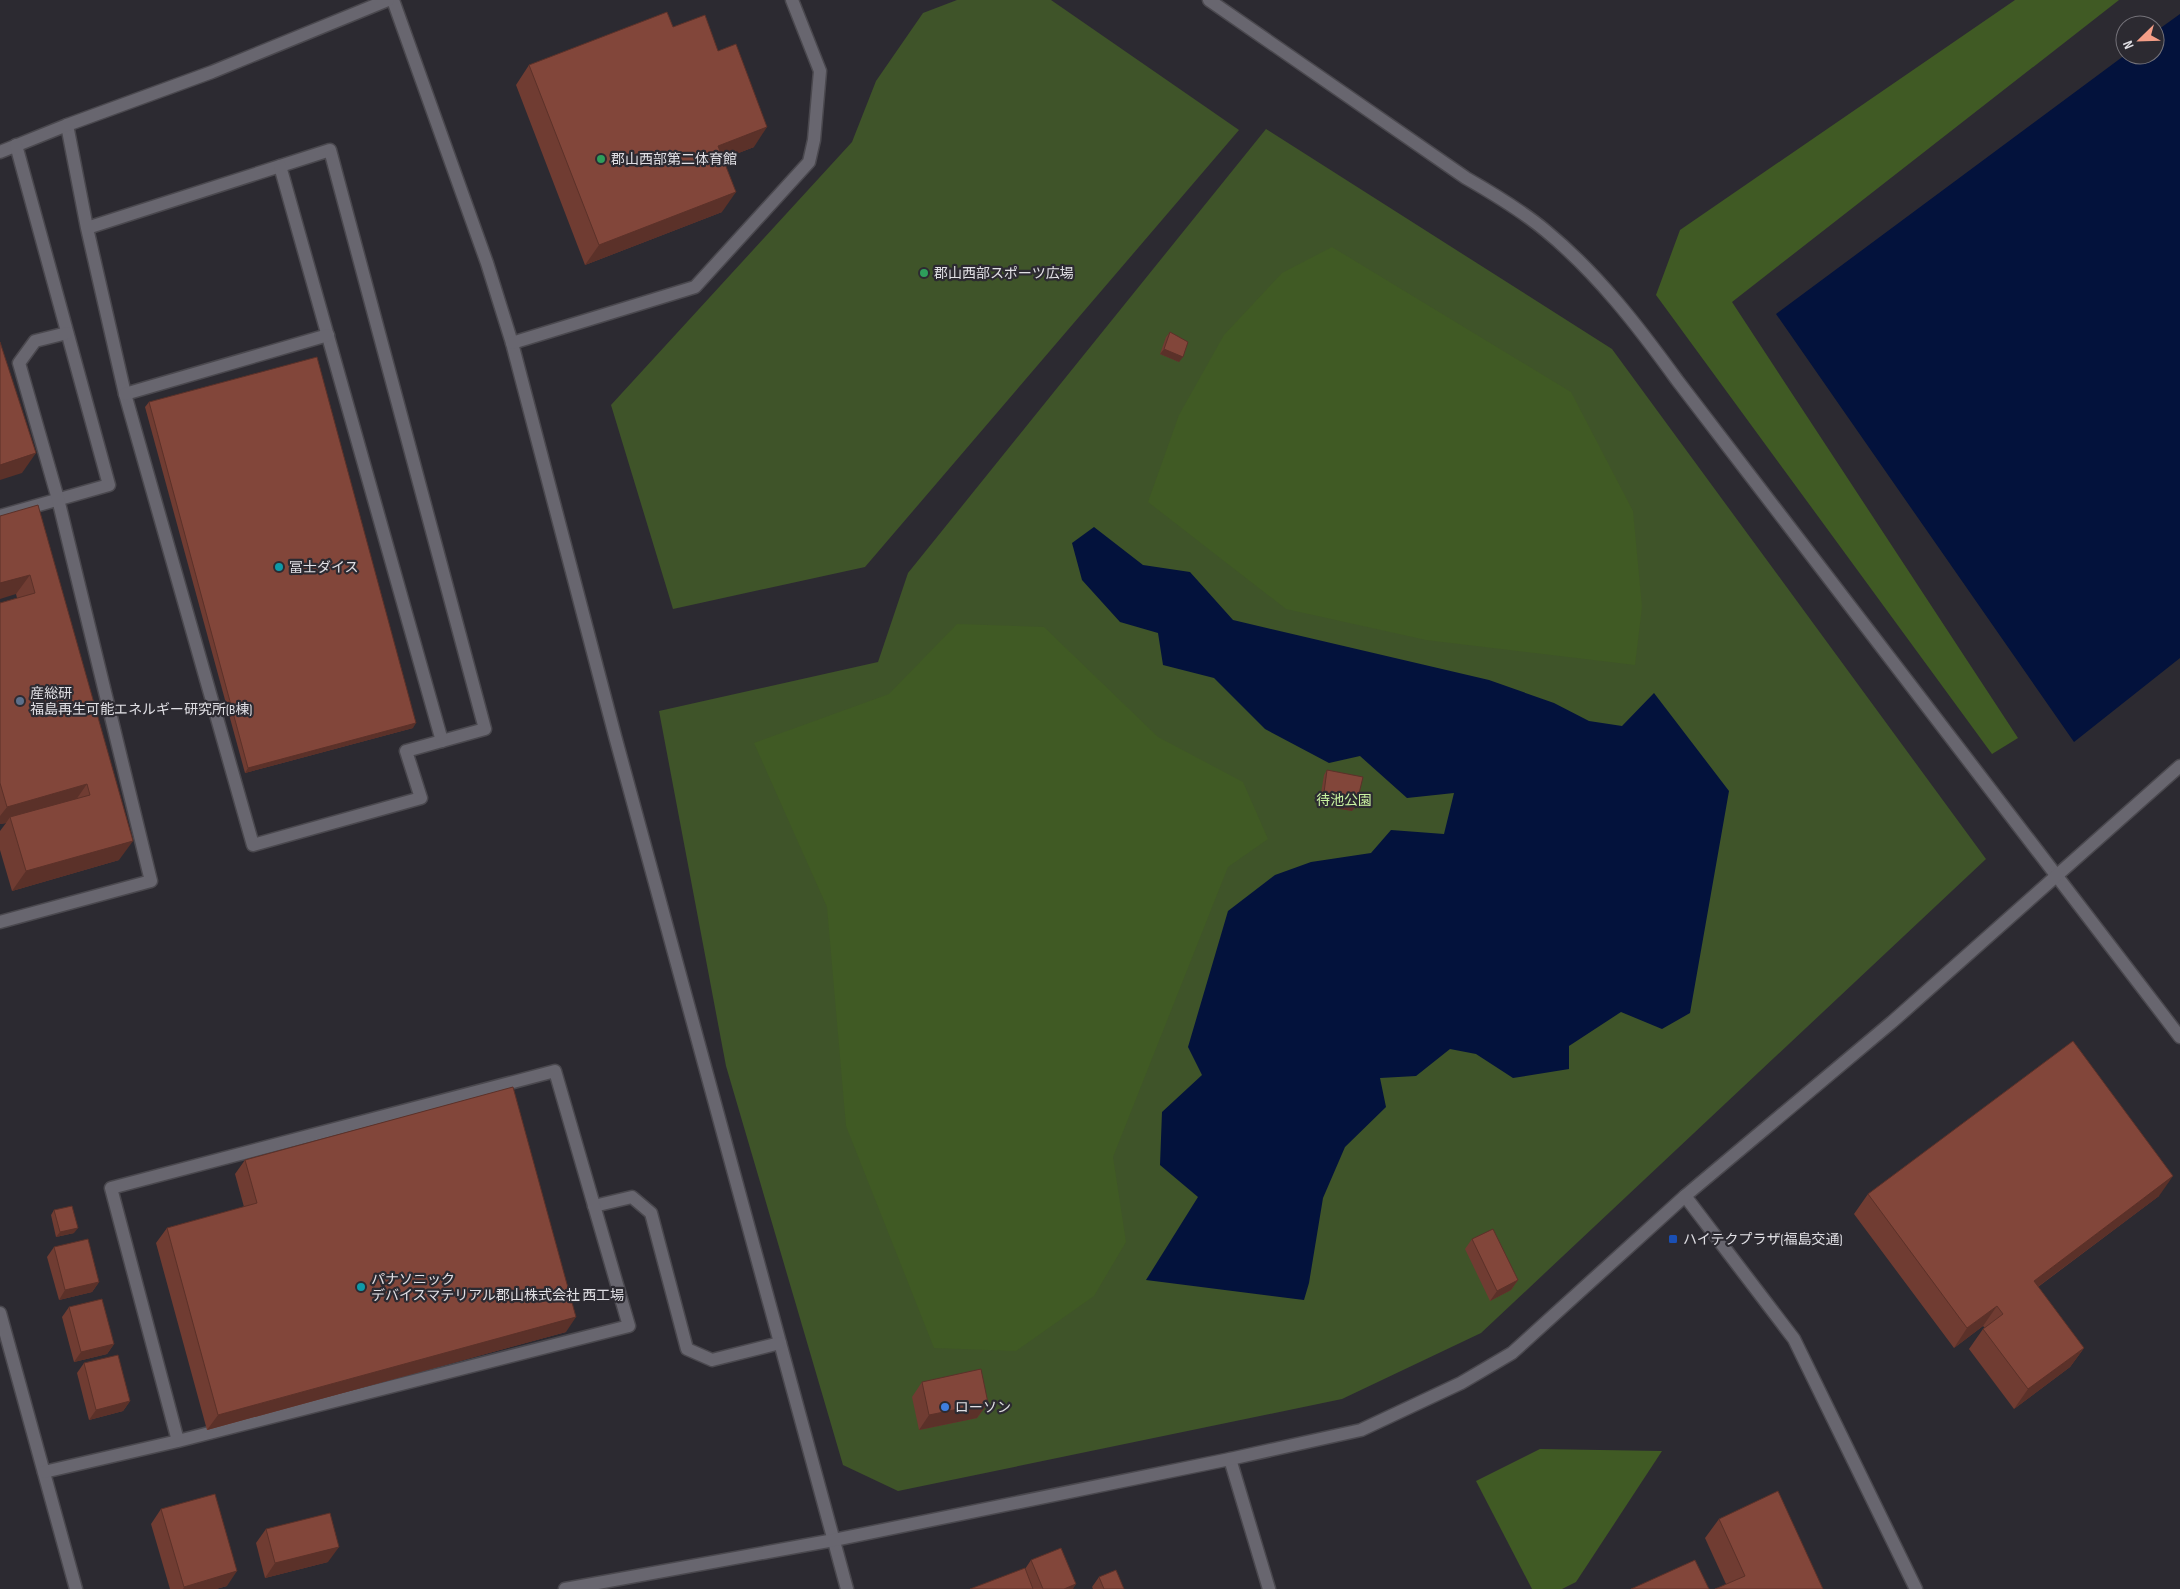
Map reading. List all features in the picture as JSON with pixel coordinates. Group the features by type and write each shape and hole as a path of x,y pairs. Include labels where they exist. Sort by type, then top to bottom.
{"street":[{"path":"0,152 67,124 212,72 388,0"},
{"path":"393,0 487,263 512,343 615,736 847,1589"},
{"path":"512,343 695,287 809,162 814,140 820,71 792,0"},
{"path":"1209,0 1458,173 1503,199 1546,231 1598,281 1635,322 2180,1037"},
{"path":"67,124 87,228 125,394 253,845 421,798 406,751 485,729 330,150 87,228"},
{"path":"0,516 109,485 16,145"},
{"path":"280,166 442,741"},
{"path":"0,922 151,881 58,499 19,363 35,341 67,333"},
{"path":"125,394 328,335"},
{"path":"565,1589 834,1540 1230,1459 1361,1430 1469,1378 1512,1353 1685,1196 1892,1022 2180,766"},
{"path":"44,1472 178,1441 630,1326 555,1071 111,1188 178,1441"},
{"path":"1685,1196 1794,1340 1916,1589"},
{"path":"594,1206 632,1197 651,1213 687,1349 712,1360 780,1343"},
{"path":"0,1313 76,1589"},
{"path":"1230,1459 1269,1589"}],"green space":[{"name":"郡山西部スポーツ広場","path":"957,0 1051,0 1239,130 865,567 673,609 611,405 852,142 876,81 923,13"},
{"path":"2015,0 2119,0 1732,302 2018,738 1992,754 1656,295 1680,230"},
{"name":"待池公園","path":"1266,129 1612,349 1986,859 1481,1333 1342,1399 898,1491 843,1465 726,1066 659,711 878,662 908,573"},
{"path":"1332,247 1571,392 1633,511 1642,607 1635,665 1426,640 1286,609 1148,502 1179,415 1224,335 1282,273"},
{"path":"957,624 1044,627 1158,737 1243,782 1268,839 1228,867 1113,1157 1126,1242 1094,1296 1016,1351 934,1348 846,1126 827,907 754,743 889,694"},
{"path":"1540,1449 1662,1451 1576,1582 1562,1589 1532,1589 1476,1481"}],"water":[{"path":"2180,14 2180,658 2074,742 1776,314 2115,62 2115,65 2165,65 2165,25"},
{"path":"1094,527 1143,565 1190,572 1233,620 1489,680 1554,703 1589,721 1622,726 1654,693 1729,791 1690,1013 1662,1029 1621,1012 1569,1046 1569,1069 1513,1078 1476,1054 1450,1049 1416,1076 1380,1078 1386,1107 1345,1147 1323,1198 1309,1283 1304,1300 1146,1280 1198,1197 1160,1165 1162,1112 1202,1075 1188,1047 1228,911 1275,875 1311,862 1371,853 1391,830 1444,834 1454,793 1407,798 1360,756 1329,763 1265,729 1214,678 1163,665 1158,633 1120,622 1082,580 1072,543"}],"building":[{"path":"667,12 673,27 705,15 718,51 736,44 767,127 718,146 736,192 599,245 529,65"},
{"path":"1170,332 1188,342 1183,357 1164,349"},
{"path":"0,342 36,453 0,465"},
{"name":"冨士ダイス","path":"317,357 416,723 248,768 149,402"},
{"path":"38,505 133,841 26,871 10,817 90,795 87,784 7,807 0,783 0,603 35,593 30,575 0,583 0,516"},
{"path":"1327,770 1363,777 1356,806 1323,800"},
{"path":"2073,1041 2173,1176 2034,1281 2084,1348 2028,1389 1983,1329 2003,1314 1997,1306 1967,1328 1868,1194"},
{"name":"パナソニック デバイスマテリアル郡山株式会社 西工場","path":"513,1087 576,1317 218,1415 167,1228 257,1203 245,1160"},
{"path":"72,1206 78,1228 60,1232 54,1210"},
{"path":"1493,1229 1518,1280 1497,1291 1472,1239"},
{"path":"88,1239 99,1282 65,1290 54,1247"},
{"path":"102,1299 114,1344 81,1352 69,1307"},
{"path":"118,1355 130,1401 96,1410 84,1363"},
{"path":"981,1369 988,1403 929,1415 922,1382"},
{"path":"1778,1491 1823,1589 1715,1589 1745,1576 1719,1519"},
{"path":"215,1494 237,1571 184,1587 161,1509"},
{"path":"330,1513 339,1547 275,1563 266,1529"},
{"path":"1061,1548 1076,1584 1064,1589 1043,1589 1031,1560"},
{"path":"1695,1560 1709,1589 1631,1589"},
{"path":"1025,1568 1033,1589 970,1589"},
{"path":"1116,1570 1124,1589 1104,1589 1099,1577"}],"place":[{"name":"郡山西部第二体育館","path":"601,159"},
{"name":"郡山西部スポーツ広場","path":"924,273"},
{"name":"冨士ダイス","path":"279,567"},
{"name":"産総研 福島再生可能エネルギー研究所(B棟)","path":"20,701"},
{"name":"ハイテクプラザ(福島交通)","path":"1673,1239"},
{"name":"パナソニック デバイスマテリアル郡山株式会社 西工場","path":"361,1287"},
{"name":"ローソン","path":"945,1407"}]}
